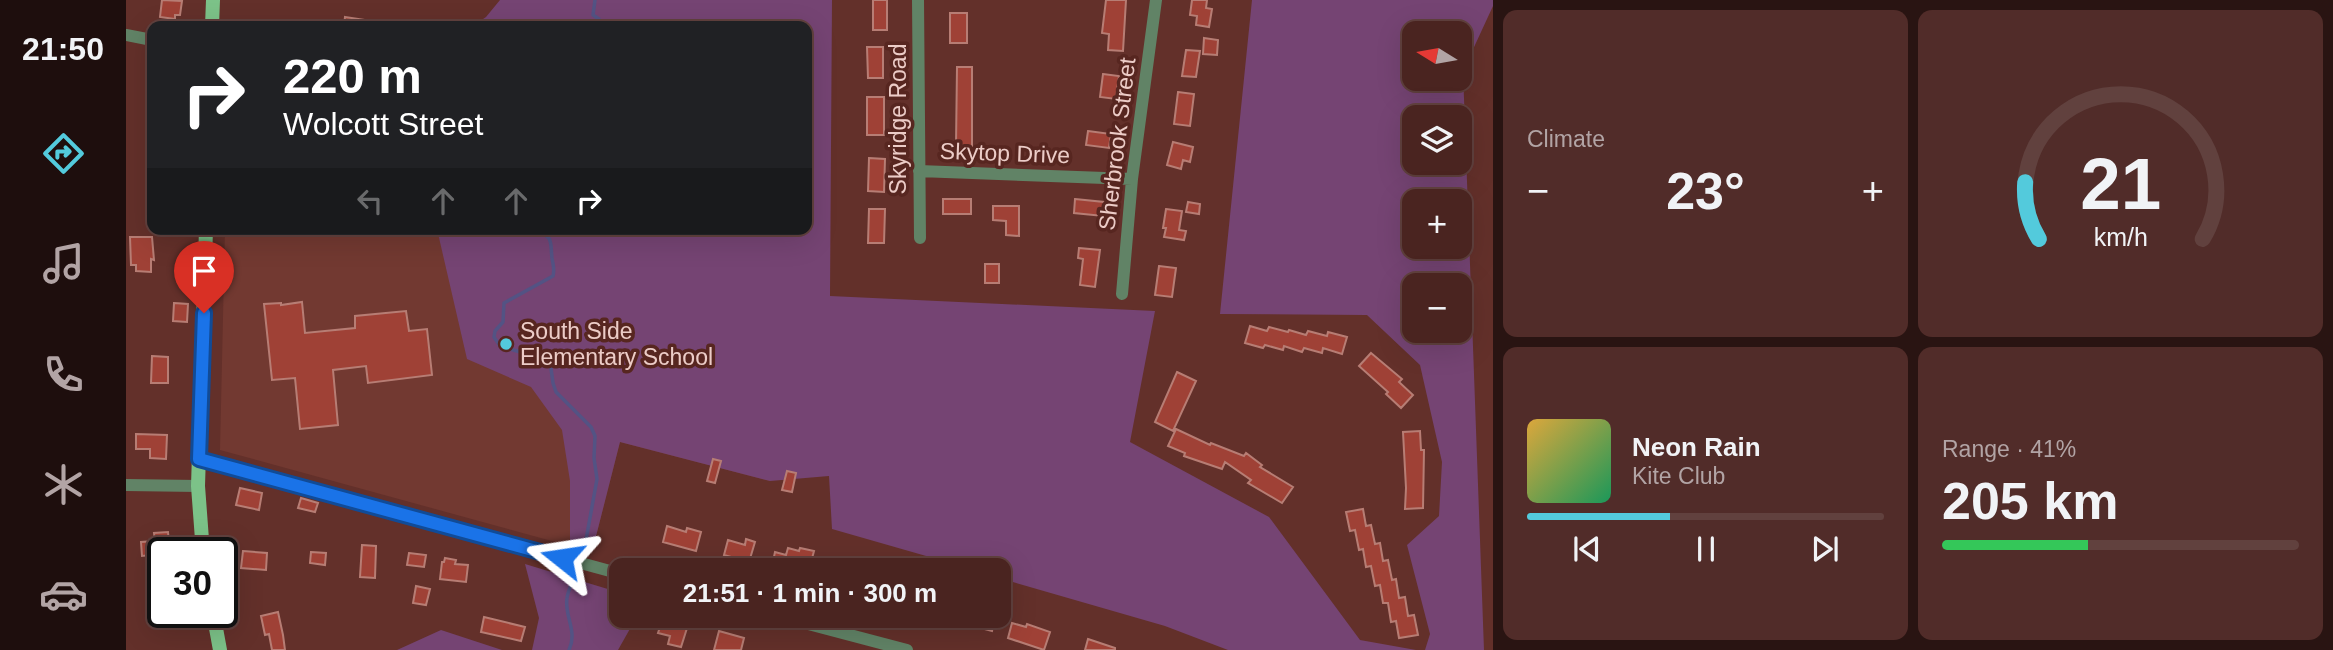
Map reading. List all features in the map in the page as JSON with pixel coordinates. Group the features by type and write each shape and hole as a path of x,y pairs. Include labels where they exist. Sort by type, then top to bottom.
{"main road":[{"path":"212,21 213,0"},
{"path":"202,537 198,486 206,235"},
{"path":"216,628 220,650"}],"street":[{"name":"Skyridge Road","path":"918,0 920,238"},
{"name":"Sherbrook Street","path":"1122,293 1132,179 1156,0"},
{"path":"126,35 147,39"},
{"name":"Skytop Drive","path":"919,171 1132,179"},
{"path":"199,459 609,571"},
{"path":"126,485 198,486"},
{"path":"823,628 901,649"}],"shaded area":[{"path":"500,0 832,0 830,296 1155,311 1130,442 1269,517 1360,640 1416,650 1228,650 1165,626 1011,581 1011,558 933,558 832,529 829,476 770,481 620,442 592,552 570,546 570,481 562,430 531,387 467,359 438,235 812,235 812,21 480,21"},
{"path":"1252,0 1493,0 1493,6 1472,52 1472,21 1402,21 1402,91 1464,91 1464,105 1402,105 1402,175 1467,175 1467,189 1402,189 1402,259 1470,259 1470,273 1402,273 1402,343 1472,343 1472,319 1484,650 1425,650 1430,634 1407,545 1439,516 1442,462 1420,365 1367,315 1220,314"},
{"name":"South Side Elementary School","path":"225,235 749,235 802,247 770,481 620,442 592,552 220,450"},
{"path":"525,564 609,589 609,628 630,628 618,650 532,650 539,618"},
{"path":"441,630 502,650 397,650"}],"building":[{"path":"162,0 182,1 180,15 175,15 175,19 160,17"},
{"path":"873,0 887,0 887,30 873,30"},
{"path":"1106,0 1126,0 1123,51 1108,50 1109,34 1102,33"},
{"path":"1192,0 1207,0 1206,8 1212,9 1209,27 1196,25 1197,16 1190,15"},
{"path":"950,13 967,13 967,43 950,43"},
{"path":"345,17 372,21 345,21"},
{"path":"1204,38 1218,40 1217,55 1203,54"},
{"path":"867,47 883,47 883,78 868,78"},
{"path":"1186,50 1200,51 1196,77 1182,76"},
{"path":"957,67 972,67 972,146 956,145"},
{"path":"1103,74 1119,76 1116,99 1100,97"},
{"path":"1178,92 1194,94 1190,126 1174,124"},
{"path":"867,97 884,97 884,135 867,135"},
{"path":"1088,131 1111,134 1109,148 1086,145"},
{"path":"1173,142 1193,147 1190,162 1183,160 1181,169 1167,165"},
{"path":"869,158 885,159 884,192 868,191"},
{"path":"943,199 971,199 971,214 943,214"},
{"path":"1075,199 1104,202 1103,216 1074,213"},
{"path":"1188,202 1200,204 1199,214 1186,212"},
{"path":"993,206 1019,206 1019,236 1006,235 1006,221 993,220"},
{"path":"869,209 885,209 884,243 868,243"},
{"path":"1166,209 1182,211 1179,230 1186,231 1184,240 1164,237"},
{"path":"130,237 152,237 154,260 151,259 151,272 136,271 136,265 131,265"},
{"path":"1079,248 1100,250 1095,287 1080,285 1083,259 1078,258"},
{"path":"985,264 999,264 999,283 985,283"},
{"path":"1159,266 1176,268 1172,297 1155,295"},
{"path":"302,302 305,333 355,328 355,316 406,311 409,331 427,329 432,375 368,383 366,366 333,370 338,425 300,429 295,378 272,380 264,304"},
{"path":"174,303 188,304 187,322 173,321"},
{"path":"1250,326 1267,331 1269,327 1306,335 1308,331 1347,337 1342,354 1323,348 1322,353 1304,348 1302,352 1284,346 1283,350 1265,345 1263,348 1245,343"},
{"path":"1371,353 1402,379 1399,382 1413,395 1401,408 1386,394 1388,392 1359,366"},
{"path":"152,356 168,357 168,383 151,383"},
{"path":"1177,372 1196,381 1173,431 1155,422"},
{"path":"1176,429 1210,445 1211,443 1244,456 1246,453 1262,465 1260,467 1293,487 1282,503 1248,483 1251,480 1225,462 1222,469 1184,456 1185,453 1168,446"},
{"path":"1420,431 1421,450 1424,450 1423,508 1405,509 1403,432"},
{"path":"136,434 167,435 166,459 150,458 150,449 136,449"},
{"path":"713,459 721,461 715,483 707,481"},
{"path":"787,471 796,473 792,492 782,490"},
{"path":"240,488 262,493 259,510 236,505"},
{"path":"301,498 318,503 315,512 298,508"},
{"path":"1363,509 1366,526 1371,525 1375,544 1380,543 1383,561 1388,560 1392,580 1396,579 1399,598 1405,597 1408,616 1414,615 1418,635 1399,638 1396,621 1391,622 1388,603 1383,603 1380,585 1375,586 1371,566 1366,567 1363,549 1359,550 1355,530 1350,531 1346,512"},
{"path":"667,526 686,532 687,528 701,532 696,551 663,542"},
{"path":"168,532 168,537 154,537 154,533"},
{"path":"746,539 755,542 750,558 724,555 728,540 745,545"},
{"path":"141,542 147,542 147,555 142,556"},
{"path":"362,545 376,546 375,578 360,577"},
{"path":"788,548 814,551 812,558 774,558 775,552 786,555"},
{"path":"243,551 267,553 266,570 241,568"},
{"path":"311,552 326,553 325,565 310,563"},
{"path":"409,553 426,555 424,567 407,565"},
{"path":"445,558 456,560 455,564 468,565 466,582 440,579"},
{"path":"416,586 430,589 426,605 413,603"},
{"path":"278,612 285,650 272,650 261,616"},
{"path":"484,617 525,627 521,641 481,632"},
{"path":"1012,623 1026,627 1027,624 1050,632 1044,650 1008,638"},
{"path":"660,628 687,628 681,647 668,644 670,636 658,633"},
{"path":"719,631 744,638 741,650 714,650"},
{"path":"1088,639 1115,648 1115,650 1085,650"}],"waterway":[{"path":"595,0 593,15 600,21"},
{"path":"545,235 550,241 553,276 504,303 503,322 495,331 494,337 500,346 550,361 556,392 591,427 595,436 597,479 584,551"},
{"path":"569,650 572,630 567,598 575,575"}],"place":[{"name":"South Side Elementary School","path":"506,344"}],"route":[{"path":"204,313 199,459 562,558"}]}
